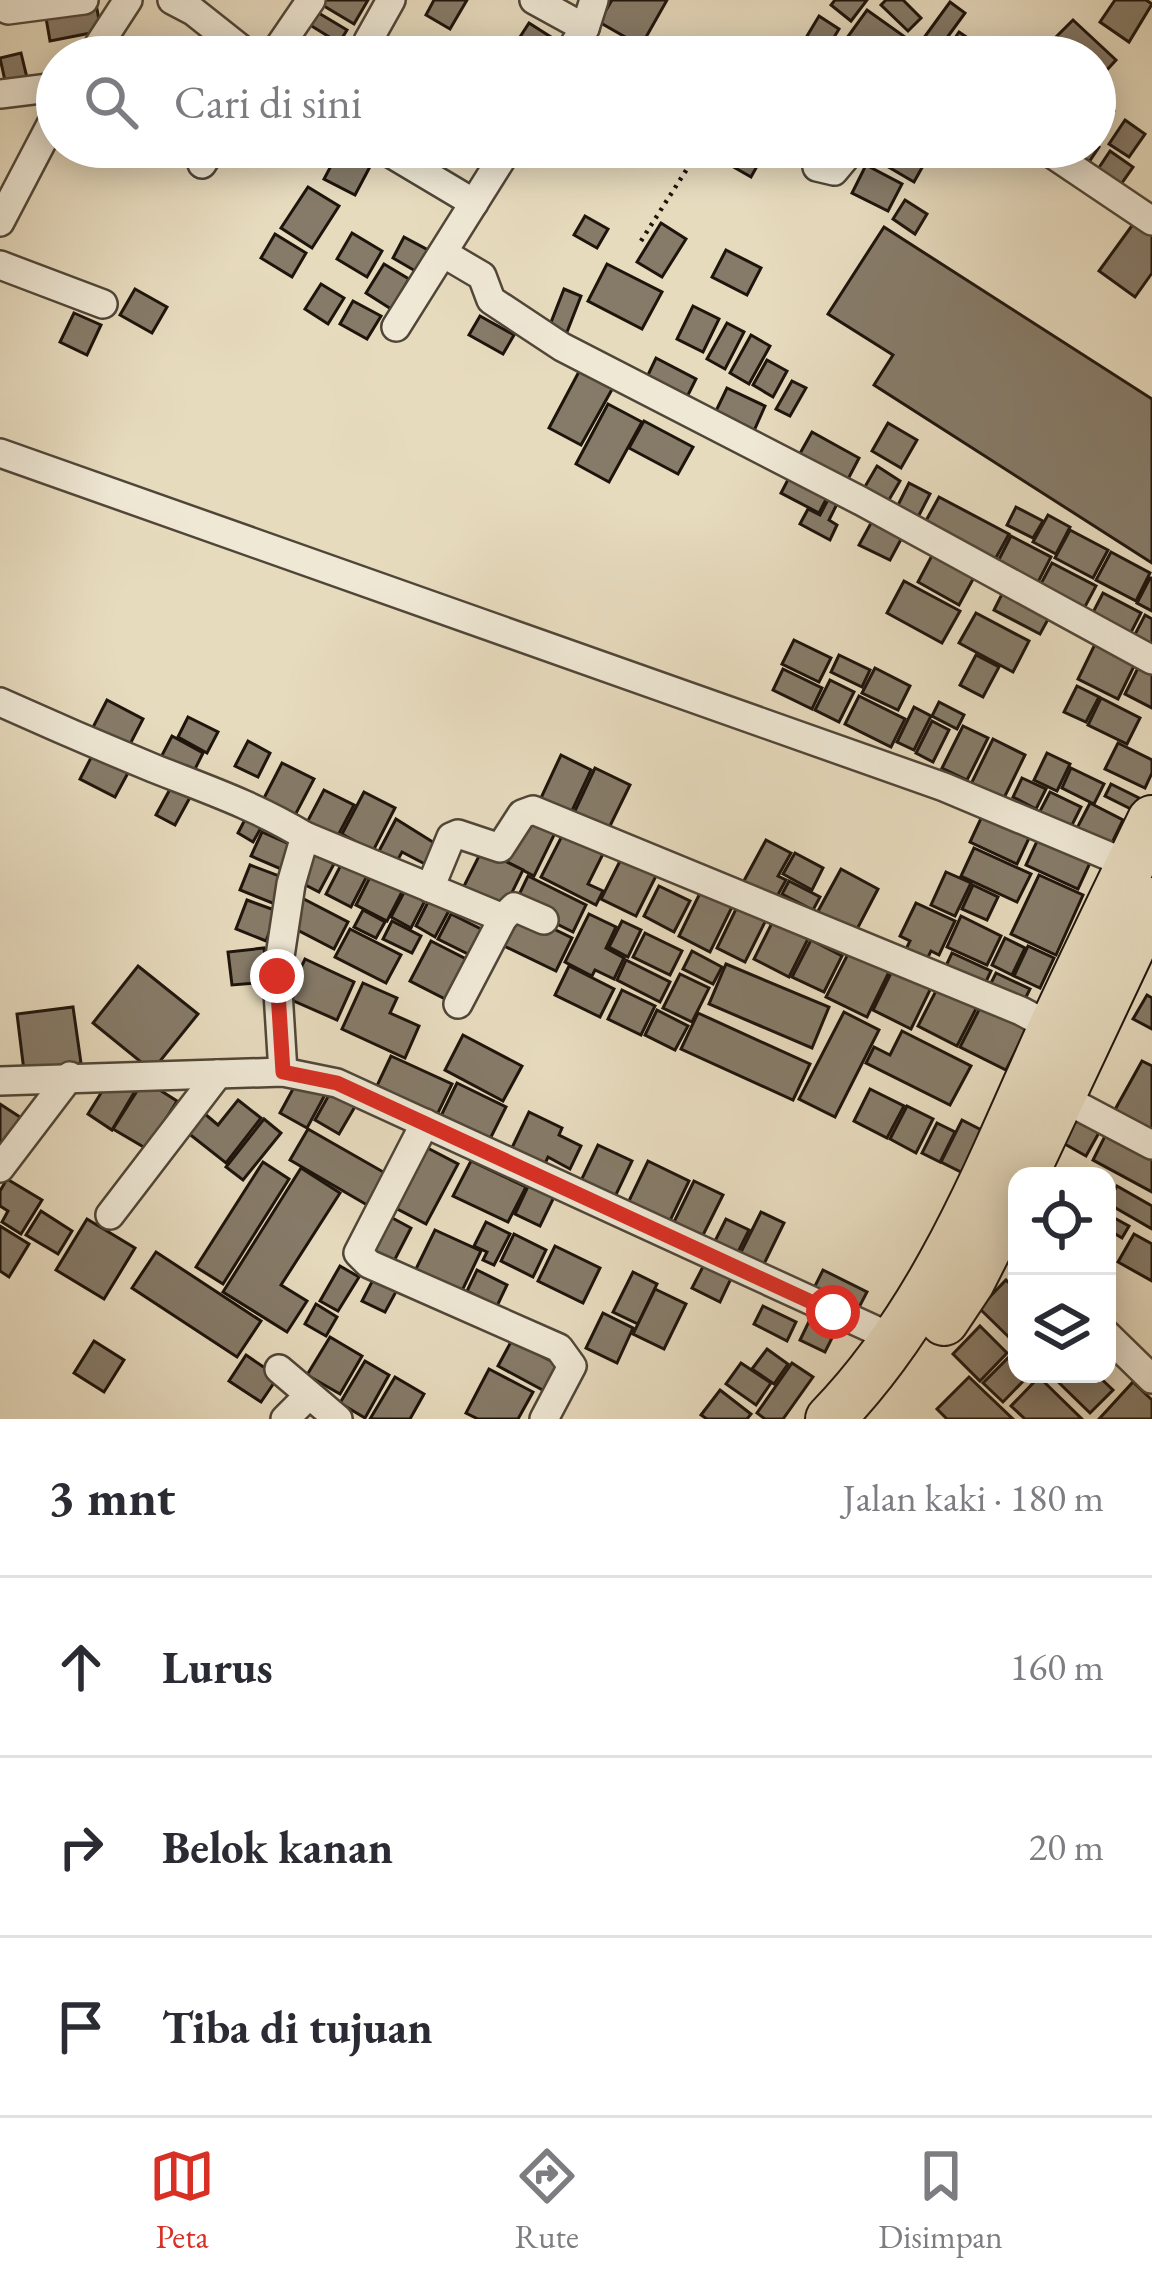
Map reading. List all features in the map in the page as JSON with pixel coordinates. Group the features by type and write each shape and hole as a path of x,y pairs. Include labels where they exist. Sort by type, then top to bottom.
{"highway":[{"path":"1027,1167 1145,901 1152,820"},
{"path":"830,1419 897,1340 928,1291 998,1155 1053,1028 1145,901"},
{"path":"870,1419 922,1355 1008,1226"}],"street":[{"path":"0,6 8,10 84,0"},
{"path":"105,36 128,0"},
{"path":"172,0 225,36"},
{"path":"286,36 311,0"},
{"path":"371,36 391,0"},
{"path":"534,0 585,28"},
{"path":"580,36 595,0"},
{"path":"0,94 36,90"},
{"path":"0,222 36,153"},
{"path":"415,168 474,203"},
{"path":"396,327 496,168"},
{"path":"1073,168 1152,221"},
{"path":"442,253 482,276 491,300 562,347 861,501 1152,660"},
{"path":"0,265 103,304"},
{"path":"0,453 944,787 1145,901"},
{"path":"0,702 214,789 305,836 503,918"},
{"path":"430,888 451,837 458,834 500,848 523,814 533,810 1053,1028"},
{"path":"283,1072 277,976 291,884 305,836"},
{"path":"458,1004 503,918 514,907 544,920"},
{"path":"0,1081 283,1072 337,1083 897,1340"},
{"path":"110,1215 218,1074"},
{"path":"0,1168 70,1076"},
{"path":"1061,1097 1152,1145"},
{"path":"425,1123 358,1253 369,1264 559,1348 572,1366 548,1418"},
{"path":"1116,1344 1152,1378"},
{"path":"279,1369 338,1419"},
{"path":"285,1419 309,1395"}],"path":[{"path":"585,28 599,36"},
{"path":"640,242 688,168"}],"building":[{"path":"368,0 354,24 319,3"},
{"path":"434,0 467,0 450,29 426,15"},
{"path":"612,0 667,0 647,36 624,36 599,22"},
{"path":"835,0 867,0 851,21 831,5"},
{"path":"886,0 903,0 921,18 908,31 881,5"},
{"path":"1115,0 1152,4 1129,42 1100,22"},
{"path":"950,2 965,13 948,36 925,36"},
{"path":"97,9 101,31 49,36 46,18"},
{"path":"867,10 904,36 848,36"},
{"path":"317,12 347,30 343,36 328,36 310,25"},
{"path":"819,16 839,29 835,36 807,36"},
{"path":"1073,20 1090,36 1057,36"},
{"path":"529,23 549,36 521,36"},
{"path":"21,53 29,86 7,90 0,58"},
{"path":"1125,120 1145,134 1129,157 1116,149 1116,134"},
{"path":"1116,155 1133,167 1117,190 1094,175 1099,168 1116,168"},
{"path":"330,168 369,168 355,195 324,179"},
{"path":"735,168 756,168 751,177"},
{"path":"864,168 902,184 888,211 852,193"},
{"path":"890,168 922,168 914,182"},
{"path":"308,187 339,206 312,248 281,228"},
{"path":"905,200 927,214 915,234 893,219"},
{"path":"585,216 608,229 597,248 574,235"},
{"path":"1139,216 1152,226 1152,273 1135,297 1099,271"},
{"path":"661,223 686,239 662,277 637,262"},
{"path":"884,227 1152,399 1152,563 874,385 893,355 828,314"},
{"path":"352,233 382,251 367,277 337,259"},
{"path":"275,234 306,253 292,277 261,258"},
{"path":"404,237 428,250 417,272 393,258"},
{"path":"726,250 761,268 747,295 712,277"},
{"path":"384,264 409,279 391,309 366,293"},
{"path":"607,264 662,292 642,329 588,301"},
{"path":"321,284 344,298 328,324 305,309"},
{"path":"135,289 167,307 152,333 120,315"},
{"path":"564,289 581,296 565,337 548,330"},
{"path":"353,301 381,316 367,339 340,324"},
{"path":"693,306 719,319 703,352 677,339"},
{"path":"74,313 101,325 87,355 60,342"},
{"path":"480,316 514,335 503,354 469,335"},
{"path":"727,323 744,332 725,369 707,359"},
{"path":"751,335 770,346 749,384 730,373"},
{"path":"656,358 696,379 685,401 645,381"},
{"path":"767,360 787,371 773,397 753,385"},
{"path":"582,366 615,384 581,445 549,428"},
{"path":"792,381 806,388 790,416 776,409"},
{"path":"727,388 765,406 753,433 714,415"},
{"path":"608,404 642,422 609,482 576,464"},
{"path":"644,421 693,447 678,474 629,448"},
{"path":"888,423 917,440 901,468 872,451"},
{"path":"812,432 859,458 846,483 798,457"},
{"path":"877,466 900,481 886,505 863,490"},
{"path":"794,468 832,488 819,513 781,493"},
{"path":"909,483 930,494 917,519 896,509"},
{"path":"831,494 840,498 829,520 837,525 830,540 800,524 808,509 820,515"},
{"path":"939,497 1009,534 992,565 922,528"},
{"path":"1016,507 1043,521 1033,538 1007,525"},
{"path":"876,514 906,530 890,560 859,545"},
{"path":"1048,515 1070,527 1056,554 1033,542"},
{"path":"1070,530 1108,550 1093,578 1055,558"},
{"path":"1011,536 1051,557 1035,588 995,567"},
{"path":"936,548 978,570 959,605 918,582"},
{"path":"1111,552 1150,573 1136,601 1096,580"},
{"path":"1052,563 1096,586 1080,616 1036,593"},
{"path":"1152,578 1152,611 1137,603"},
{"path":"904,581 960,611 942,643 887,613"},
{"path":"1005,588 1052,612 1040,634 994,610"},
{"path":"1103,593 1141,613 1126,642 1088,622"},
{"path":"976,613 1029,641 1013,672 959,643"},
{"path":"1145,615 1152,619 1152,653 1131,642"},
{"path":"1098,638 1138,658 1118,699 1078,679"},
{"path":"794,640 831,658 819,682 782,664"},
{"path":"839,655 870,670 862,687 831,672"},
{"path":"976,655 999,667 983,697 960,685"},
{"path":"1142,660 1152,664 1152,708 1125,694"},
{"path":"875,668 910,686 898,710 862,693"},
{"path":"783,669 822,688 812,709 773,690"},
{"path":"830,680 854,692 839,722 815,710"},
{"path":"1077,686 1099,697 1086,722 1064,712"},
{"path":"859,696 905,719 891,747 845,724"},
{"path":"1101,698 1140,718 1127,744 1088,725"},
{"path":"107,700 143,719 127,750 91,731"},
{"path":"939,702 964,715 957,729 932,716"},
{"path":"914,707 931,716 914,750 897,742"},
{"path":"188,717 218,732 207,753 178,737"},
{"path":"932,721 949,730 933,762 916,753"},
{"path":"963,726 988,738 967,780 942,768"},
{"path":"172,736 203,753 192,775 160,759"},
{"path":"993,739 1025,755 1003,800 971,784"},
{"path":"248,741 270,753 258,777 235,766"},
{"path":"1118,743 1152,760 1145,788 1105,769"},
{"path":"94,752 129,771 115,797 80,779"},
{"path":"1047,753 1070,764 1057,791 1034,780"},
{"path":"561,755 591,770 570,815 540,800"},
{"path":"282,763 314,779 293,819 262,802"},
{"path":"595,768 630,785 607,832 573,815"},
{"path":"1071,768 1104,784 1094,804 1062,788"},
{"path":"1022,778 1046,789 1036,809 1013,797"},
{"path":"175,780 194,790 175,825 156,815"},
{"path":"1111,784 1139,798 1133,810 1105,796"},
{"path":"324,790 354,805 334,843 304,828"},
{"path":"364,792 395,808 373,851 342,834"},
{"path":"1050,792 1081,807 1070,829 1039,813"},
{"path":"1090,803 1123,820 1110,847 1076,830"},
{"path":"251,808 267,817 253,842 238,833"},
{"path":"983,814 1030,836 1017,864 970,842"},
{"path":"529,818 556,831 534,876 507,862"},
{"path":"396,819 436,844 425,864 402,852 396,863 378,853"},
{"path":"262,832 298,848 288,872 251,856"},
{"path":"564,832 604,852 588,884 603,891 596,905 541,877"},
{"path":"1038,839 1090,863 1078,889 1026,865"},
{"path":"766,840 791,853 778,876 786,880 771,907 739,890"},
{"path":"974,848 1031,874 1017,902 961,876"},
{"path":"482,850 523,870 501,915 460,894"},
{"path":"311,852 334,864 319,892 296,880"},
{"path":"795,853 823,868 812,890 783,874"},
{"path":"622,857 657,874 636,916 601,899"},
{"path":"344,859 369,872 351,907 326,894"},
{"path":"250,865 290,880 280,906 240,890"},
{"path":"841,869 878,889 855,933 817,913"},
{"path":"373,871 404,888 387,921 356,905"},
{"path":"946,872 971,883 955,916 931,905"},
{"path":"1039,875 1083,895 1056,955 1011,934"},
{"path":"528,876 586,905 573,932 515,903"},
{"path":"789,881 820,897 813,910 782,894"},
{"path":"409,883 429,893 411,928 391,917"},
{"path":"973,885 998,897 987,920 962,909"},
{"path":"659,886 690,901 674,932 644,916"},
{"path":"701,891 732,907 710,952 679,936"},
{"path":"433,892 453,903 435,937 416,926"},
{"path":"300,897 348,922 334,949 286,924"},
{"path":"247,900 277,911 266,941 236,929"},
{"path":"916,903 955,921 939,955 931,951 927,959 906,949 910,941 900,936"},
{"path":"738,905 766,920 745,962 717,948"},
{"path":"363,910 385,922 376,938 354,927"},
{"path":"519,912 572,938 556,971 502,945"},
{"path":"451,914 487,932 474,957 438,939"},
{"path":"589,914 616,927 606,948 624,958 614,979 595,970 592,976 565,962"},
{"path":"961,916 1001,936 987,965 947,947"},
{"path":"392,921 421,936 412,953 383,939"},
{"path":"622,921 641,930 628,957 609,947"},
{"path":"773,921 808,939 789,977 754,959"},
{"path":"350,929 401,955 386,983 335,957"},
{"path":"645,933 682,951 670,975 633,957"},
{"path":"1005,938 1025,948 1012,975 992,965"},
{"path":"811,940 842,956 824,992 792,977"},
{"path":"431,941 472,962 451,1002 410,981"},
{"path":"1028,946 1054,958 1040,988 1014,976"},
{"path":"264,948 268,982 232,985 228,952"},
{"path":"850,950 890,970 867,1017 826,997"},
{"path":"692,951 722,967 713,984 683,969"},
{"path":"952,953 991,971 983,988 944,970"},
{"path":"305,959 354,982 337,1020 287,998"},
{"path":"626,960 670,982 660,1002 617,980"},
{"path":"726,964 829,1007 812,1048 709,1004"},
{"path":"138,966 198,1014 152,1071 93,1023"},
{"path":"569,966 614,989 600,1017 555,995"},
{"path":"893,969 931,988 911,1029 873,1010"},
{"path":"996,973 1030,989 1022,1005 988,989"},
{"path":"680,974 709,988 692,1022 663,1008"},
{"path":"363,983 397,998 390,1013 419,1026 405,1058 342,1029"},
{"path":"940,983 979,1003 957,1046 918,1026"},
{"path":"622,990 655,1006 641,1035 608,1019"},
{"path":"1147,995 1152,998 1152,1029 1133,1019"},
{"path":"983,1002 1029,1025 1006,1070 960,1047"},
{"path":"73,1007 81,1063 24,1071 17,1014"},
{"path":"657,1010 688,1026 675,1050 645,1035"},
{"path":"844,1012 879,1030 835,1117 799,1099"},
{"path":"698,1013 810,1064 793,1100 681,1049"},
{"path":"902,1031 971,1066 950,1105 866,1063 874,1047 890,1055"},
{"path":"463,1035 522,1066 503,1101 445,1070"},
{"path":"391,1056 452,1084 434,1121 374,1092"},
{"path":"1142,1061 1152,1066 1152,1137 1112,1115"},
{"path":"300,1076 327,1091 307,1128 280,1113"},
{"path":"111,1077 135,1091 112,1130 88,1114"},
{"path":"144,1080 177,1101 147,1149 113,1129"},
{"path":"457,1083 506,1107 487,1145 438,1122"},
{"path":"335,1084 360,1098 339,1134 315,1120"},
{"path":"870,1089 904,1106 887,1138 854,1121"},
{"path":"238,1100 261,1118 226,1163 183,1129 199,1109 218,1125"},
{"path":"0,1104 26,1121 0,1163"},
{"path":"907,1106 933,1119 916,1153 890,1139"},
{"path":"1068,1111 1101,1129 1086,1156 1054,1138"},
{"path":"529,1112 562,1128 559,1135 581,1146 570,1169 548,1157 542,1170 509,1154"},
{"path":"264,1119 281,1133 243,1180 226,1167"},
{"path":"962,1120 991,1135 969,1176 941,1162"},
{"path":"937,1123 955,1132 940,1162 922,1153"},
{"path":"308,1129 392,1177 374,1209 290,1160"},
{"path":"1106,1134 1152,1158 1152,1192 1116,1172 1116,1167 1093,1160"},
{"path":"418,1143 458,1164 426,1224 386,1203"},
{"path":"598,1145 632,1161 611,1205 577,1189"},
{"path":"471,1161 526,1187 508,1222 453,1196"},
{"path":"648,1161 689,1181 667,1227 626,1207"},
{"path":"263,1162 289,1179 223,1284 196,1267"},
{"path":"301,1168 340,1193 281,1285 307,1301 287,1332 223,1292"},
{"path":"7,1179 42,1200 21,1234 2,1222 8,1211 0,1206 0,1191"},
{"path":"694,1181 723,1195 700,1241 671,1228"},
{"path":"530,1182 555,1195 540,1226 515,1214"},
{"path":"1116,1188 1152,1206 1152,1229 1116,1208"},
{"path":"41,1211 72,1231 58,1254 26,1235"},
{"path":"761,1212 784,1223 762,1268 739,1256"},
{"path":"385,1214 411,1228 393,1263 366,1249"},
{"path":"87,1219 135,1248 104,1299 56,1270"},
{"path":"726,1219 749,1230 737,1254 714,1243"},
{"path":"1116,1219 1129,1226 1122,1238 1116,1234"},
{"path":"486,1222 510,1234 494,1265 483,1260 487,1252 474,1246"},
{"path":"0,1226 29,1244 9,1277 0,1271"},
{"path":"435,1230 481,1251 459,1297 413,1275"},
{"path":"514,1234 546,1250 533,1277 501,1261"},
{"path":"1134,1234 1152,1244 1152,1281 1118,1262"},
{"path":"555,1246 600,1268 583,1303 538,1281"},
{"path":"156,1252 261,1321 237,1357 132,1288"},
{"path":"708,1257 735,1270 720,1302 692,1288"},
{"path":"340,1266 359,1277 338,1311 320,1301"},
{"path":"477,1270 507,1285 497,1306 467,1291"},
{"path":"823,1270 867,1292 854,1317 810,1296"},
{"path":"633,1272 657,1284 638,1324 613,1312"},
{"path":"375,1276 398,1288 385,1312 362,1301"},
{"path":"1006,1280 1008,1336 979,1308"},
{"path":"655,1289 686,1304 664,1349 633,1334"},
{"path":"316,1304 337,1317 326,1336 305,1324"},
{"path":"763,1306 796,1322 787,1341 754,1324"},
{"path":"814,1311 839,1324 825,1352 800,1340"},
{"path":"603,1313 633,1328 617,1363 586,1348"},
{"path":"980,1326 1007,1353 980,1381 953,1354"},
{"path":"330,1337 362,1356 340,1394 307,1375"},
{"path":"512,1340 564,1368 550,1394 498,1366"},
{"path":"94,1341 124,1360 104,1392 74,1373"},
{"path":"767,1349 788,1364 774,1384 752,1369"},
{"path":"246,1355 278,1377 261,1402 229,1381"},
{"path":"1008,1358 1008,1383 1021,1383 1003,1402 983,1383"},
{"path":"365,1361 389,1375 365,1418 340,1403"},
{"path":"741,1363 771,1383 756,1405 726,1384"},
{"path":"792,1363 813,1377 783,1419 765,1419 757,1413"},
{"path":"489,1369 533,1392 518,1419 478,1419 466,1413"},
{"path":"395,1377 424,1394 410,1419 370,1419"},
{"path":"969,1377 1013,1419 947,1419 937,1409"},
{"path":"1133,1382 1152,1400 1152,1419 1099,1419"},
{"path":"1033,1383 1045,1383 1082,1419 1025,1419 1011,1406"},
{"path":"1059,1383 1106,1383 1113,1390 1090,1413"},
{"path":"720,1390 751,1414 747,1419 701,1415"}],"route":[{"path":"277,976 283,1072 337,1083 833,1312"}]}
